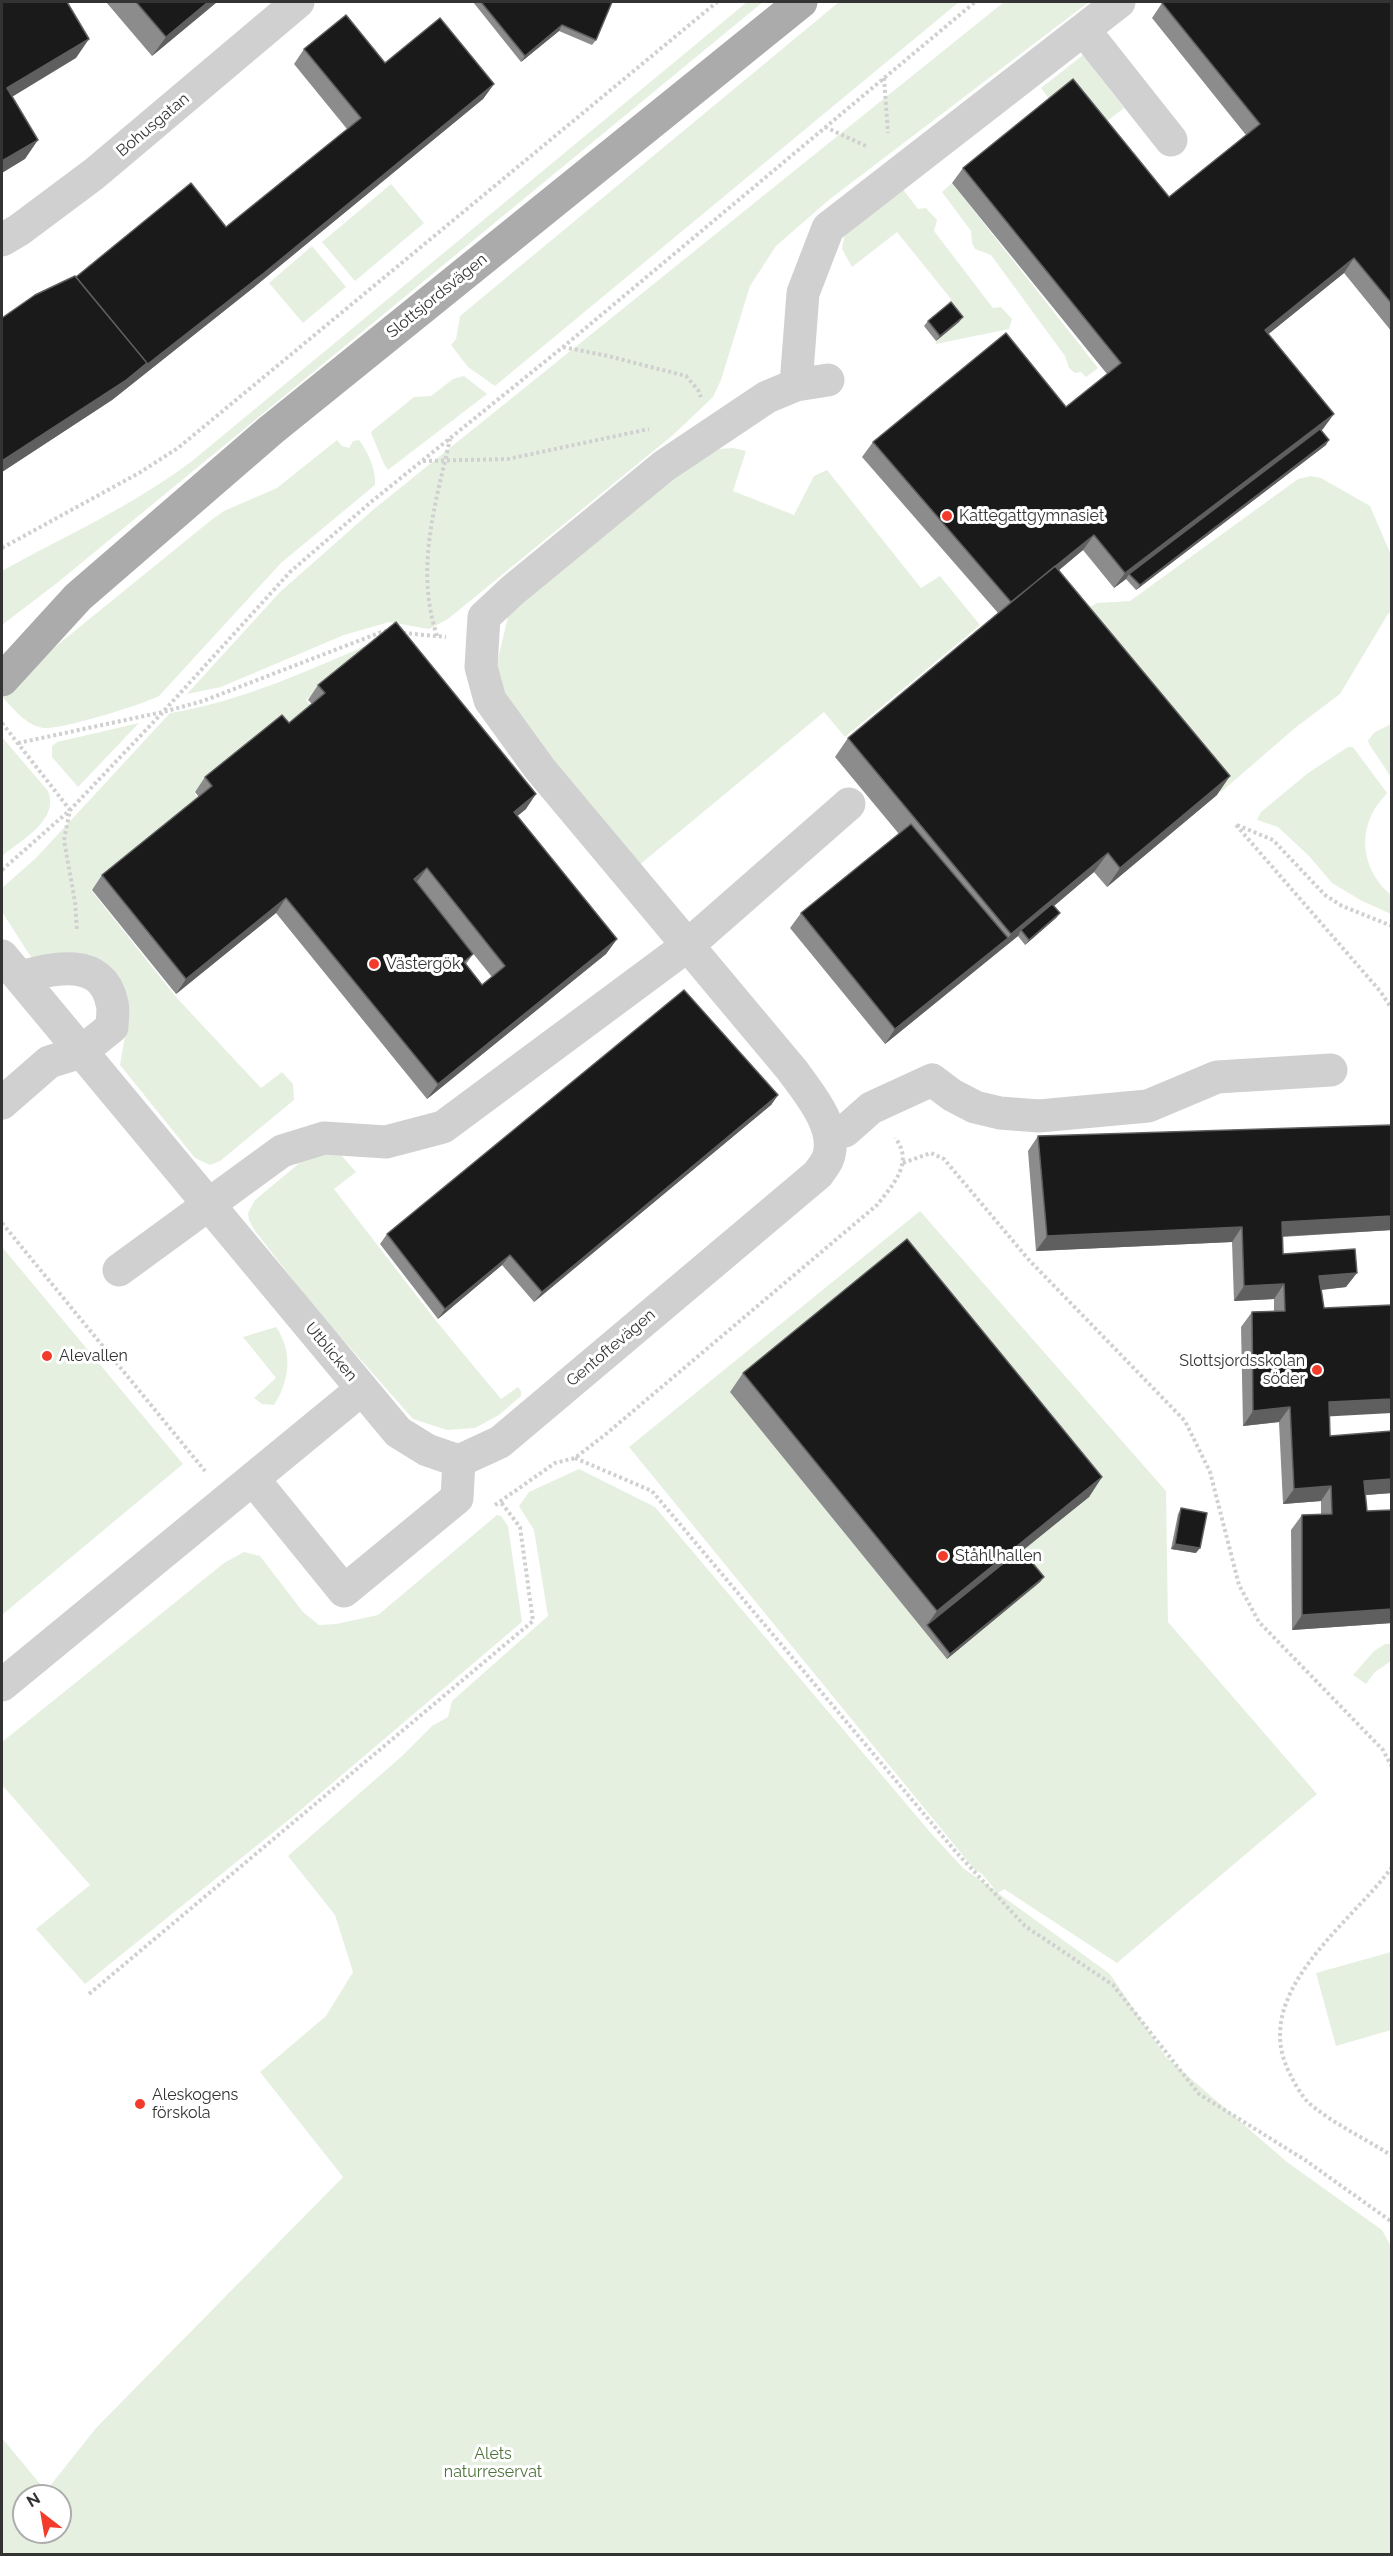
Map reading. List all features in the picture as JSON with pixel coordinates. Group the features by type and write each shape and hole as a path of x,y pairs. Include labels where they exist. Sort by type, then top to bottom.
{"main road":[{"name":"Slottsjordsvägen","path":"2,680 78,597 271,430 801,2"},
{"name":"Slottsjordsvägen","path":"2,646 78,597"}],"street":[{"name":"Bohusgatan","path":"2,240 94,174 298,2"},
{"path":"796,385 803,293 828,228 1119,2"},
{"path":"1084,30 1171,140"},
{"path":"828,380 796,385 767,397 655,473 484,617 481,667 490,700 540,769 792,1070 822,1111 829,1134 844,1131 871,1108 932,1080 952,1095 975,1107 1000,1113 1039,1116 1148,1106 1217,1077 1331,1070"},
{"path":"119,1270 282,1151 324,1138 386,1142 443,1127 687,946 849,804"},
{"path":"2,1103 49,1062 81,1052 112,1027 112,1003 101,980 80,969 11,967"},
{"name":"Utblicken","path":"2,1685 362,1389 11,967"},
{"name":"Gentoftevägen","path":"459,1461 500,1442 818,1174 828,1157 829,1134"},
{"path":"253,1479 344,1591 457,1498 459,1461 427,1450 398,1432 362,1389"}],"path":[{"path":"2,548 178,448 717,2"},
{"path":"2,870 70,810 290,572 975,2"},
{"path":"884,77 888,135"},
{"path":"563,347 686,376 698,390 701,399"},
{"path":"422,461 508,459 658,427"},
{"path":"437,636 429,611 426,566 435,503 450,438"},
{"path":"18,743 163,712 203,701 384,631 481,643"},
{"path":"2,723 70,810 64,840 75,902 80,969"},
{"path":"1392,926 1342,906 1325,895 1274,840 1236,825 1380,992 1392,1009"},
{"path":"490,1508 555,1463 575,1458 606,1434 877,1205 896,1181 903,1162 901,1145 871,1108"},
{"path":"903,1162 931,1154 944,1159 1036,1269 1185,1420 1210,1472 1239,1585 1259,1622 1383,1750 1392,1767"},
{"path":"2,1223 228,1499"},
{"path":"575,1458 652,1491 956,1852 1025,1926 1113,1985 1199,2094 1305,2160 1392,2222"},
{"path":"89,1994 532,1621 520,1527 500,1501 459,1461"},
{"path":"1392,1867 1303,1968 1285,2002 1279,2032 1281,2057 1294,2083 1308,2103 1392,2156"}],"green space":[{"path":"747,2 763,2 57,583 2,625 2,571 123,506 192,461"},
{"path":"839,2 959,2 495,386 468,367 451,345 456,339 460,316"},
{"path":"1004,2 1089,2 830,199 776,246 750,286 721,380 713,397 673,435 448,619 429,629 389,622 344,635 221,687 187,694 280,592 374,509"},
{"path":"1083,55 1124,108 1093,132 1052,103 1041,88"},
{"path":"952,183 1098,368 1086,377 1081,372 1075,373 1069,368 1065,356 991,255 975,249 971,231 942,192"},
{"path":"391,184 424,223 355,281 322,242"},
{"path":"902,188 918,209 926,208 937,220 934,231 993,308 1001,307 1012,319 1009,329 936,344 936,341 959,322 947,307 951,299 897,232 852,267 842,249 845,233"},
{"path":"312,246 346,287 303,323 269,283"},
{"path":"464,376 487,394 388,470 372,431 414,397 431,396 453,379"},
{"path":"337,440 342,446 349,448 353,441 359,440 371,461 375,485 281,563 159,696 101,716 52,728 43,728 26,720 3,698 50,651 210,521 224,511 277,488"},
{"path":"733,448 746,451 733,491 794,515 814,476 827,470 921,588 940,576 980,625 845,737 824,712 638,866 504,708 497,663 510,608 678,469 719,449"},
{"path":"1311,476 1321,478 1370,506 1391,555 1391,612 1340,694 1295,728 1221,792 1091,633 1088,617 1090,607 1097,603 1130,601 1298,479"},
{"path":"379,640 306,700 313,708 279,736 271,728 194,792 200,801 91,890 176,997 261,1088 282,1072 293,1084 294,1100 220,1161 210,1165 195,1158 120,1065 129,1012 38,958 31,957 2,912 2,888 36,858 170,713 197,708 250,692 303,673"},
{"path":"139,723 78,787 52,757 52,746 57,742"},
{"path":"1391,724 1391,777 1368,740 1375,732"},
{"path":"2,737 48,791 50,801 49,811 44,820 2,856"},
{"path":"1348,747 1353,747 1387,793 1374,809 1368,823 1365,846 1376,878 1391,895 1391,914 1362,901 1332,883 1309,856 1278,827 1257,820 1261,812 1308,773"},
{"path":"335,1148 356,1172 334,1189 437,1322 501,1399 518,1387 521,1391 521,1396 499,1415 475,1428 447,1430 413,1419 314,1307 255,1231 248,1213 255,1200 308,1156"},
{"name":"Alets naturreservat","path":"920,1211 1166,1491 1168,1622 1317,1794 1117,1963 1004,1889 998,1893 1110,1974 1166,2057 1287,2162 1382,2230 1392,2248 1391,2554 2,2554 2,2438 40,2484 12,2484 12,2544 72,2544 72,2484 52,2484 96,2428 343,2177 260,2072 326,2016 353,1972 335,1915 288,1856 402,1756 432,1726 448,1717 452,1701 548,1616 534,1530 519,1506 529,1492 579,1469 655,1507 930,1832 963,1868 996,1891 982,1874 974,1869 629,1447"},
{"name":"Alevallen","path":"2,1247 183,1464 2,1615"},
{"path":"276,1327 285,1346 286,1376 274,1405 262,1404 254,1398 276,1378 243,1337"},
{"path":"497,1515 501,1516 508,1526 522,1622 296,1814 85,1984 36,1929 90,1885 2,1785 2,1742 224,1563 244,1552 260,1556 303,1612 319,1625 336,1624 378,1615"},
{"path":"1385,1644 1391,1644 1391,1661 1375,1672 1366,1684 1353,1675 1374,1651"},
{"path":"1391,1952 1391,2030 1336,2046 1316,1973"}],"building":[{"path":"2,2 67,2 89,39 7,88 38,140 2,161"},
{"path":"136,2 208,2 166,37"},
{"path":"481,2 612,2 596,40 562,25 525,56"},
{"path":"1392,2 1392,304 1354,258 1265,330 1334,414 1125,573 1094,535 1011,602 873,442 1006,333 1066,407 1121,363 963,168 1073,79 1169,197 1260,124 1162,3"},
{"path":"346,15 385,63 440,18 494,84 264,273 144,367 147,363 76,277 191,183 226,227 361,118 304,49"},
{"path":"75,276 147,363 125,381 2,461 2,318 35,295"},
{"path":"951,302 963,317 940,336 928,321"},
{"path":"1320,429 1329,440 1140,585 1129,574"},
{"path":"1055,566 1230,776 1120,868 1108,853 1011,934 848,738"},
{"path":"396,622 536,794 514,812 617,939 438,1084 286,898 186,979 102,875 212,786 205,777 282,715 289,723 325,693 318,685","holes":["427,868 505,966 482,985 464,962 473,954 414,879"]},
{"path":"911,824 1008,938 895,1029 801,913"},
{"path":"1052,904 1060,913 1029,940 1021,930"},
{"path":"684,990 778,1095 542,1292 510,1255 445,1309 387,1234"},
{"name":"Slottsjordsskolan söder","path":"1392,1125 1392,1216 1282,1222 1283,1254 1355,1249 1357,1273 1319,1276 1324,1308 1392,1305 1392,1399 1329,1402 1330,1436 1392,1431 1392,1479 1364,1481 1367,1511 1392,1510 1392,1609 1302,1615 1302,1515 1332,1514 1331,1486 1294,1489 1290,1407 1253,1411 1252,1312 1285,1311 1284,1284 1244,1286 1242,1227 1047,1236 1038,1136"},
{"name":"Ståhl hallen","path":"907,1239 1102,1477 937,1611 743,1373"},
{"path":"1181,1508 1207,1513 1200,1548 1175,1544"},
{"path":"1021,1549 1044,1577 950,1654 927,1625"}],"place":[{"name":"Kattegattgymnasiet","path":"947,516"},
{"name":"Västergök","path":"374,964"},
{"name":"Alevallen","path":"47,1356"},
{"name":"Slottsjordsskolan söder","path":"1317,1370"},
{"name":"Ståhl hallen","path":"943,1556"},
{"name":"Aleskogens förskola","path":"140,2104"}]}
